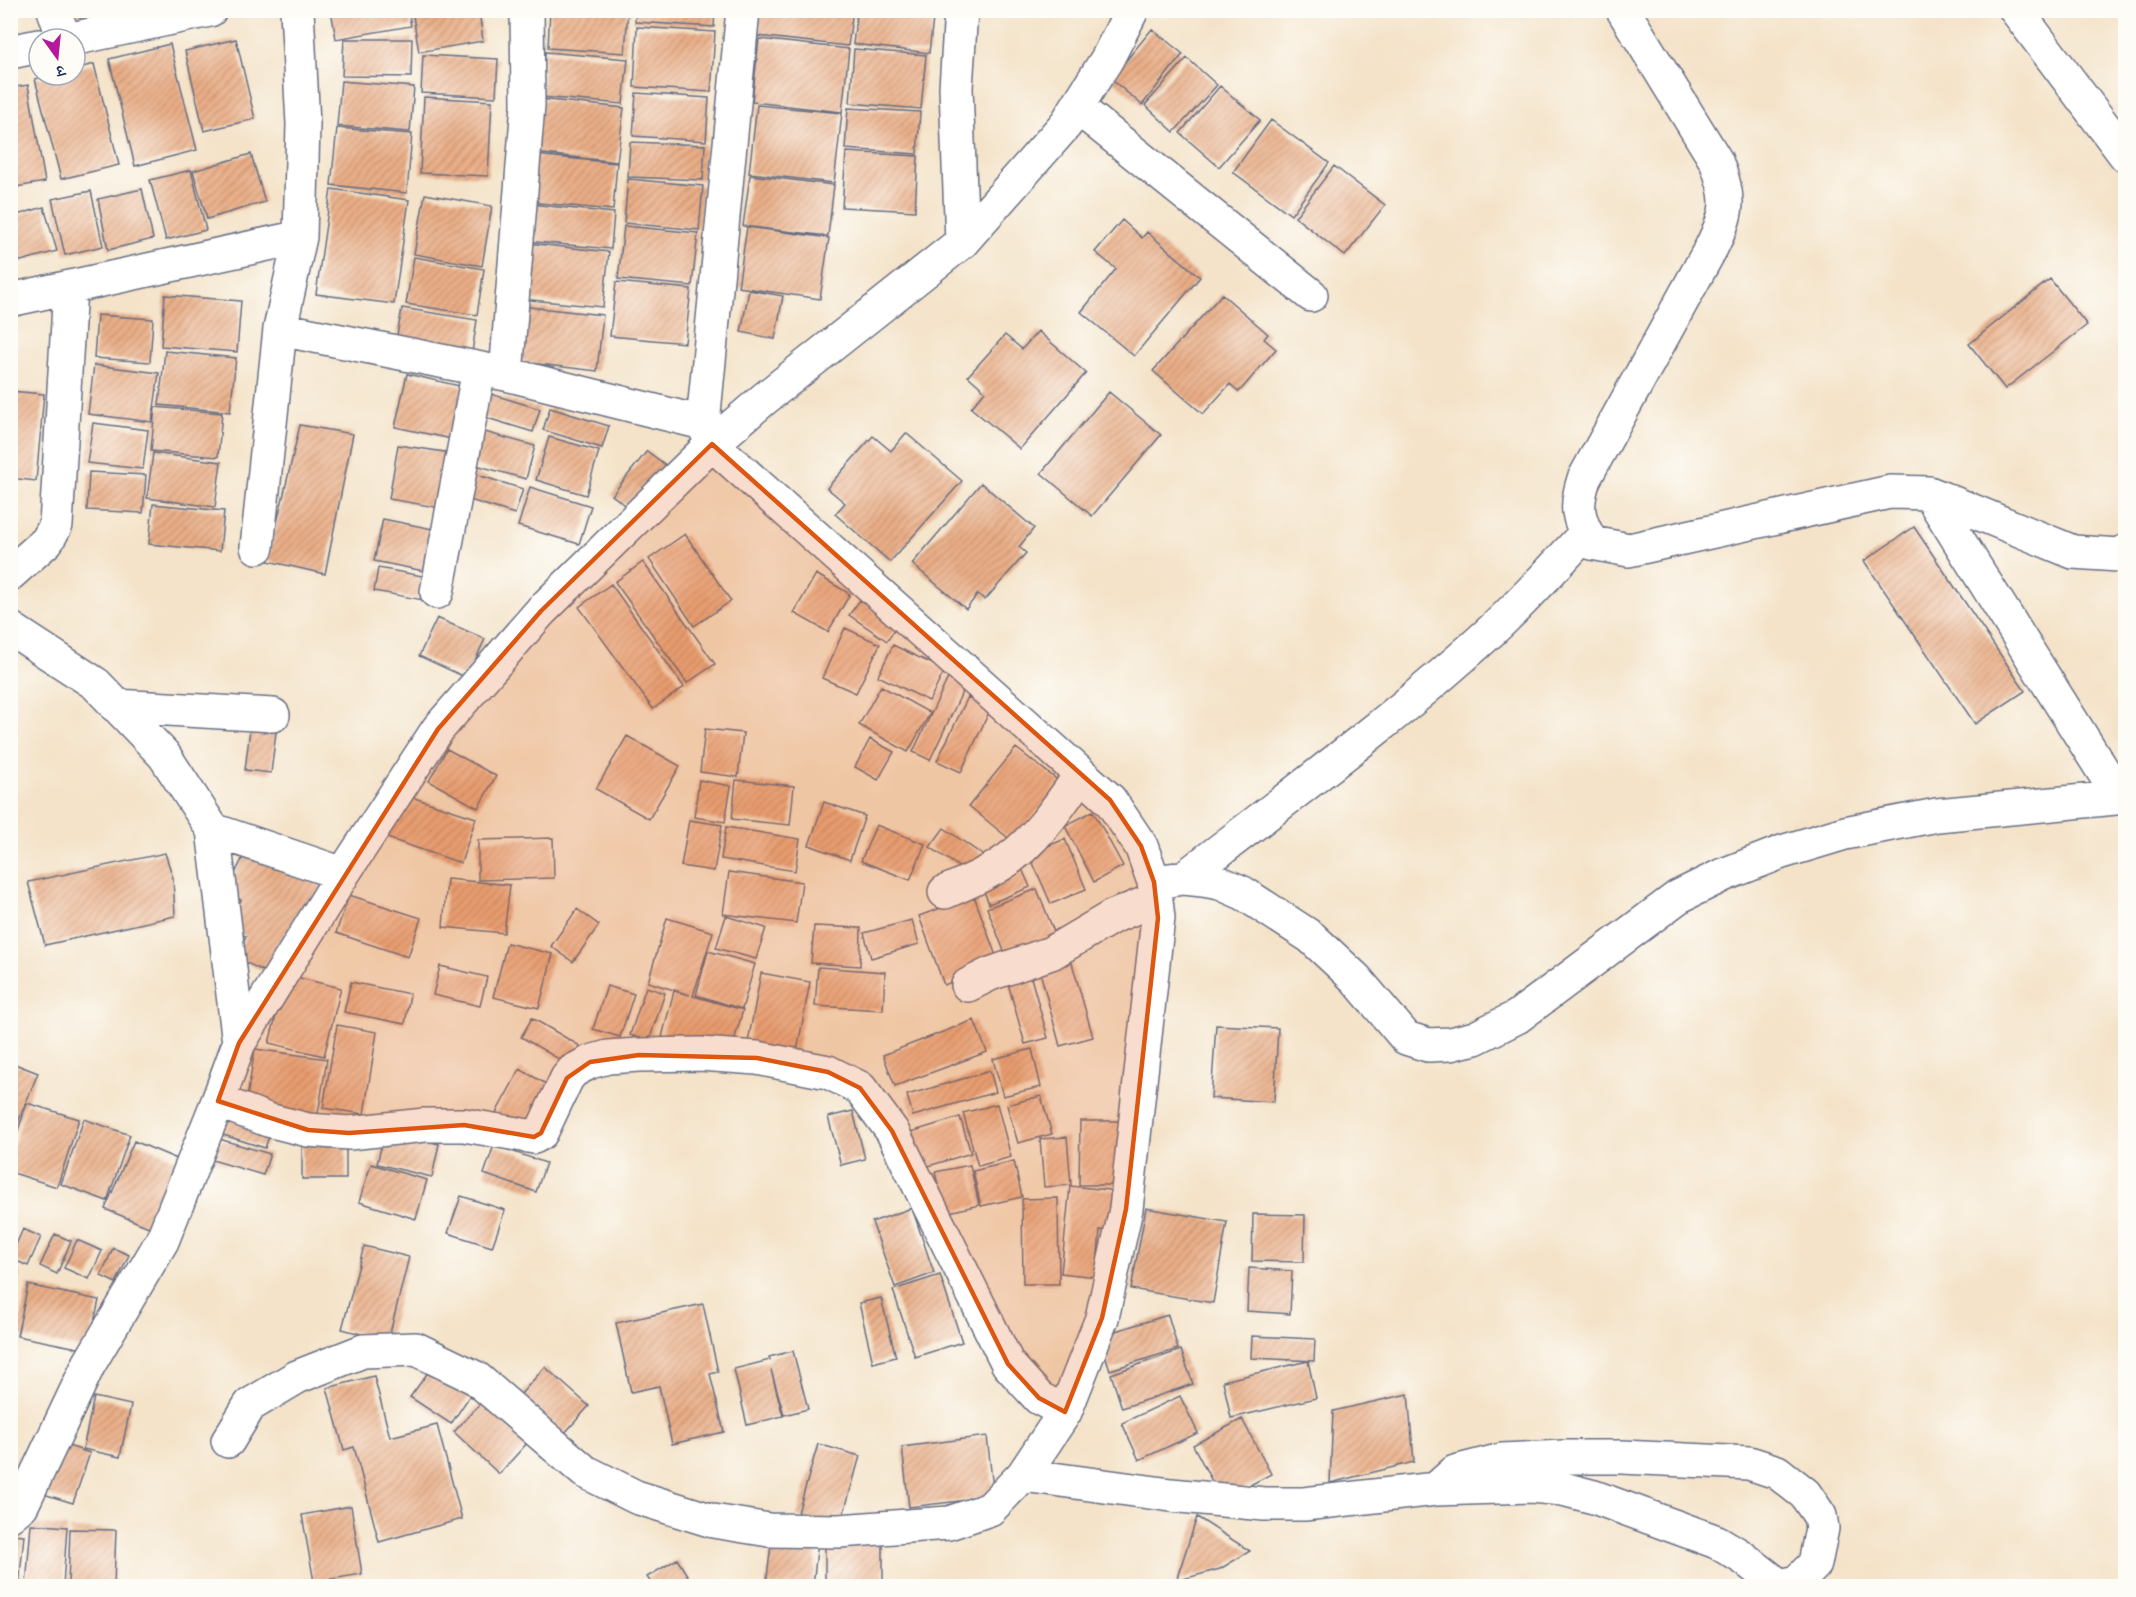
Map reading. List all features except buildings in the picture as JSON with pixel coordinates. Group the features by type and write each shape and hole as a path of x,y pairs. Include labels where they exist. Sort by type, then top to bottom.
{"street":[{"path":"54,10 59,27"},
{"path":"87,36 210,10"},
{"path":"257,547 280,329 300,237 303,124 297,10"},
{"path":"437,591 492,371 528,105 528,10"},
{"path":"707,434 743,10"},
{"path":"961,10 956,88 962,242"},
{"path":"10,1515 22,1505 88,1364 162,1241 239,1043 343,874 438,729 541,611 707,434 764,399 962,242 1066,124 1107,59 1132,10"},
{"path":"1623,10 1716,161 1724,183 1727,203 1721,227 1711,248 1584,479 1577,500 1579,518 1592,543 1629,550 1890,492 1929,494 2073,552 2123,557"},
{"path":"2016,10 2126,156"},
{"path":"10,52 27,48"},
{"path":"1077,107 1311,295"},
{"path":"10,300 300,237"},
{"path":"10,574 47,541 56,525 70,288"},
{"path":"228,1441 250,1405 297,1377 363,1351 416,1349 476,1378 584,1471 636,1497 713,1521 781,1530 839,1531 949,1523 990,1509 1023,1475 1065,1412 1102,1318 1126,1209 1158,918 1165,886 1110,800 707,434 492,371 280,329"},
{"path":"1165,886 1220,883 1243,893 1311,937 1356,979 1406,1038 1428,1045 1450,1044 1474,1038 1517,1017 1678,897 1723,875 1772,856 1845,833 1937,815 2123,797 1929,494"},
{"path":"968,985 990,974 1051,953 1165,886 1367,735 1454,664 1492,630 1586,533"},
{"path":"10,628 96,684 164,755 213,830 239,1043"},
{"path":"116,706 273,715"},
{"path":"945,892 1002,864 1016,852 1057,809 1081,774"},
{"path":"213,830 343,874"},
{"path":"218,1101 268,1120 308,1130 349,1133 425,1125 464,1125 534,1137 541,1133 567,1078 573,1071 590,1062 608,1057 700,1054 757,1058 828,1072 860,1088 892,1131 1008,1364 1039,1398 1065,1412"},
{"path":"1023,1475 1171,1495 1264,1504 1304,1504 1436,1489 1531,1486 1563,1489 1594,1497 1716,1542 1742,1557 1776,1583 1785,1585 1797,1581 1815,1564 1822,1528 1820,1516 1806,1494 1777,1472 1749,1463 1563,1456 1502,1460 1455,1472 1436,1489"}],"highlighted area":[{"path":"712,444 1110,800 1141,846 1154,882 1158,918 1126,1209 1102,1318 1065,1412 1039,1398 1008,1364 892,1131 860,1088 828,1072 757,1058 639,1055 590,1062 567,1078 541,1133 534,1137 464,1125 349,1133 308,1130 218,1101 239,1043 438,729 541,611"}]}
